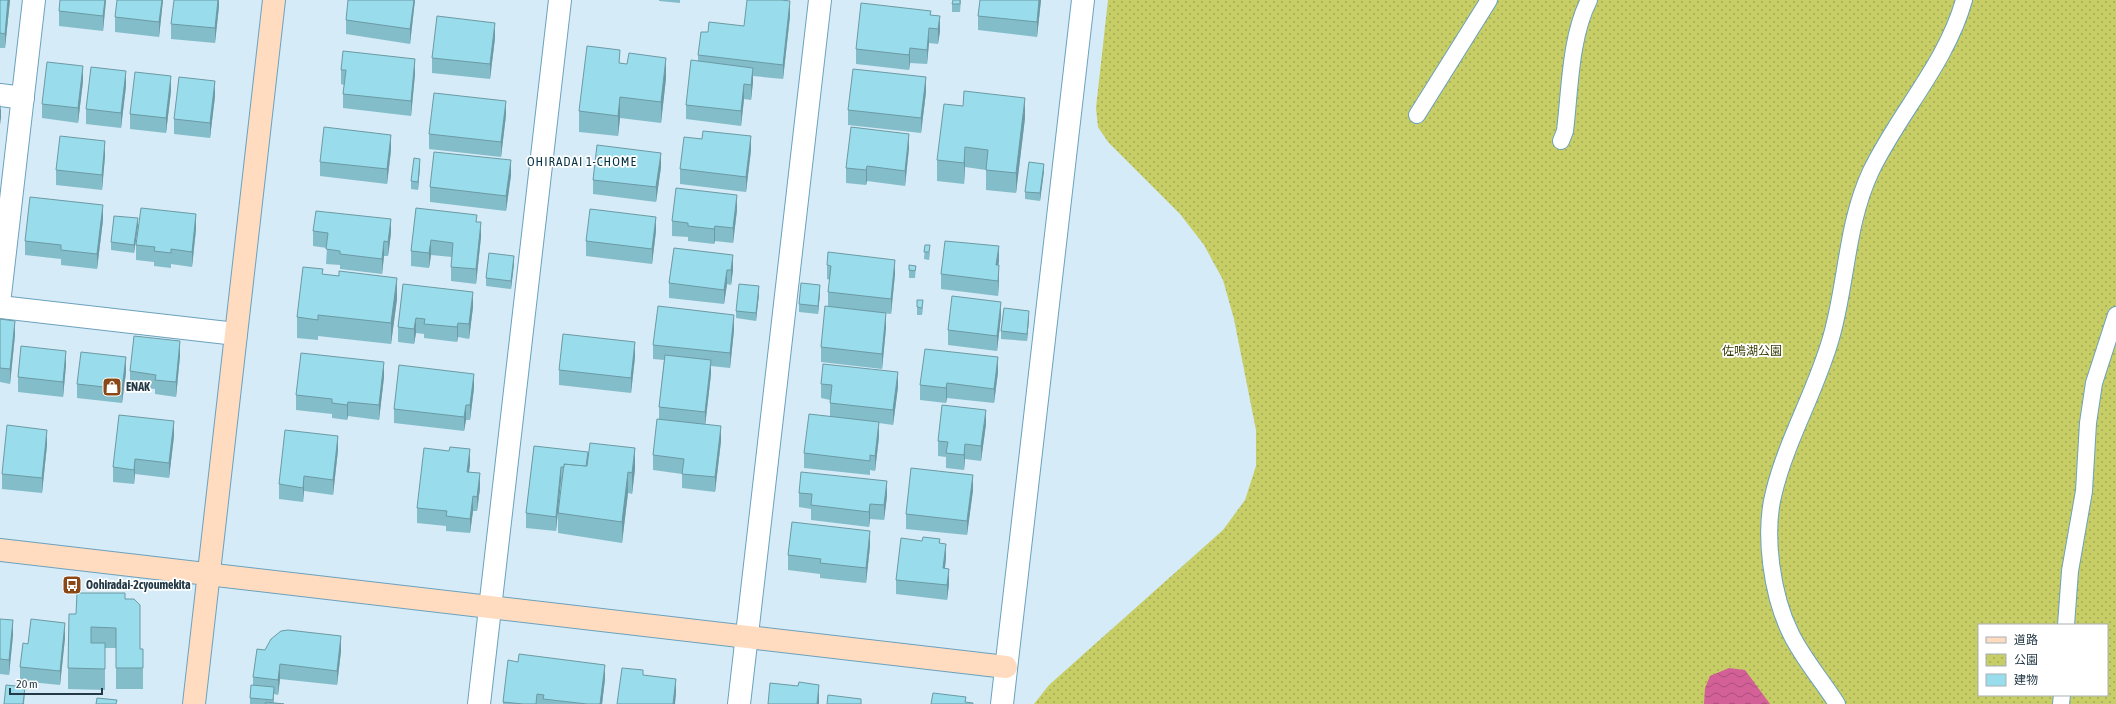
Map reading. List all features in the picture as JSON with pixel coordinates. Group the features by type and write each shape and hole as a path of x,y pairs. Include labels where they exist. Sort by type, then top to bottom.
{"street":[{"path":"0,295 34,0"},
{"path":"194,704 274,0"},
{"path":"479,704 560,0"},
{"path":"739,704 820,0"},
{"path":"1002,704 1082,0"},
{"path":"0,95 23,98"},
{"path":"0,307 236,334"},
{"path":"0,550 1006,667"}],"lane":[{"path":"1417,115 1489,0"},
{"path":"1561,141 1565,131 1574,53 1584,11 1589,0"},
{"path":"1837,704 1791,634 1775,589 1769,541 1774,493 1789,448 1821,370 1832,337 1856,211 1871,172 1950,36 1964,0"},
{"path":"2066,624 2070,572 2084,491 2088,423 2094,383 2116,315"}],"green space":[{"name":"佐鳴湖公園","path":"1108,0 2116,0 2116,704 1034,704 1049,685 1223,530 1245,500 1256,466 1256,430 1234,319 1223,280 1204,245 1180,214 1108,142 1098,127 1096,108"}],"water":[{"path":"1729,668 1745,670 1770,704 1704,704 1705,688 1710,676"}],"building":[{"path":"0,0 8,0 5,34 0,33"},
{"path":"60,0 105,0 103,16 59,11"},
{"path":"117,0 162,0 159,22 115,17"},
{"path":"174,0 218,0 215,28 171,24"},
{"path":"348,0 414,0 410,29 346,20"},
{"path":"747,0 790,1 783,65 698,55 701,32 708,32 709,22 744,26"},
{"path":"953,0 960,0 960,4 952,4"},
{"path":"980,0 1039,0 1037,22 978,16"},
{"path":"861,3 931,11 930,15 940,16 938,29 929,28 927,50 910,48 909,55 856,49"},
{"path":"437,16 495,23 490,64 432,58"},
{"path":"587,46 620,50 619,63 627,64 629,53 666,58 661,102 620,97 618,116 579,111"},
{"path":"343,51 415,59 411,101 343,94 346,70 341,70"},
{"path":"691,60 753,68 751,85 744,84 741,111 686,105"},
{"path":"47,62 83,66 78,108 42,104"},
{"path":"91,67 126,71 121,113 86,109"},
{"path":"853,69 926,77 921,118 848,110"},
{"path":"135,72 171,76 166,118 130,114"},
{"path":"179,77 215,81 210,123 174,119"},
{"path":"964,91 1025,98 1016,173 986,170 988,150 965,147 964,163 937,160 944,104 963,106"},
{"path":"434,93 506,101 501,142 429,134"},
{"path":"324,127 391,135 387,169 320,162"},
{"path":"851,127 909,134 905,171 867,166 866,170 846,168"},
{"path":"703,131 751,136 746,177 680,169 684,137 702,139"},
{"path":"60,136 105,141 102,175 56,170"},
{"path":"597,145 661,153 656,187 593,180"},
{"path":"434,152 511,160 506,196 430,187"},
{"path":"414,158 420,159 418,182 411,181"},
{"path":"1029,162 1044,164 1040,193 1025,192"},
{"path":"676,188 737,195 733,228 715,226 714,229 688,226 688,223 672,221"},
{"path":"30,197 103,205 97,254 61,250 61,245 25,241"},
{"path":"141,208 196,214 192,252 171,249 171,253 154,251 155,247 136,245"},
{"path":"416,208 477,215 476,222 481,222 476,269 451,267 453,243 431,240 429,253 411,251"},
{"path":"590,209 656,217 652,249 586,241"},
{"path":"316,211 391,219 388,242 384,241 382,259 340,254 340,251 326,249 328,233 313,231"},
{"path":"114,216 138,218 134,245 111,242"},
{"path":"945,241 999,246 996,265 999,265 998,281 941,274"},
{"path":"925,245 930,245 929,252 924,252"},
{"path":"674,248 733,255 731,270 727,270 724,290 669,283"},
{"path":"828,252 895,260 891,299 828,292 831,266 827,265"},
{"path":"489,253 514,256 511,281 486,278"},
{"path":"909,265 916,266 915,271 909,270"},
{"path":"303,267 323,269 322,274 339,276 339,271 397,278 391,323 318,315 318,320 297,317"},
{"path":"801,283 820,285 818,306 799,304"},
{"path":"403,284 473,292 469,324 458,323 457,327 424,324 425,319 416,318 414,329 398,327"},
{"path":"739,284 759,286 756,313 736,311"},
{"path":"952,296 1001,302 997,336 948,330"},
{"path":"917,300 923,300 922,308 917,307"},
{"path":"658,306 734,315 730,353 653,345"},
{"path":"825,306 886,313 882,354 821,347"},
{"path":"1004,308 1029,311 1027,334 1001,331"},
{"path":"0,319 15,321 10,369 0,368"},
{"path":"563,334 635,342 631,378 559,370"},
{"path":"134,336 180,341 176,382 155,380 156,375 130,371"},
{"path":"21,346 66,351 63,382 18,377"},
{"path":"925,349 998,357 994,389 947,383 946,388 920,385"},
{"path":"81,352 126,357 122,389 77,384"},
{"path":"301,353 384,362 379,405 348,402 347,405 332,403 332,399 296,395"},
{"path":"665,355 711,360 705,412 659,407"},
{"path":"823,364 898,372 893,410 830,403 832,385 821,384"},
{"path":"399,365 474,374 470,405 466,405 464,417 394,409"},
{"path":"942,405 986,410 981,446 965,444 964,455 946,453 948,442 938,441"},
{"path":"809,414 879,422 875,456 870,455 870,461 804,453"},
{"path":"119,415 174,421 169,463 135,459 134,470 113,467"},
{"path":"657,419 721,426 715,477 682,474 684,459 653,455"},
{"path":"7,425 47,430 42,478 2,474"},
{"path":"285,430 338,436 333,480 304,476 303,488 279,484"},
{"path":"590,443 635,448 632,473 628,472 622,522 558,513 564,464 587,466"},
{"path":"534,446 588,452 586,466 564,464 564,467 561,467 556,517 526,513"},
{"path":"450,447 470,449 467,472 480,473 477,497 473,496 470,519 446,516 447,511 417,508 424,448 449,451"},
{"path":"911,468 973,475 967,521 906,514"},
{"path":"801,472 887,481 884,505 870,504 869,512 811,505 812,494 799,493"},
{"path":"792,522 870,531 866,568 820,563 821,559 788,555"},
{"path":"923,537 940,539 939,543 946,544 943,568 949,569 947,585 896,580 901,538 922,541"},
{"path":"77,593 125,593 125,599 134,599 140,605 140,649 143,649 143,668 116,668 116,628 91,627 91,643 105,643 105,669 68,668 69,614 76,614"},
{"path":"0,619 13,620 9,660 0,659"},
{"path":"31,619 65,623 60,671 20,667 23,643 28,644"},
{"path":"288,630 341,636 337,671 280,664 278,680 253,677 257,649 265,650 271,639 281,631"},
{"path":"519,654 605,665 600,704 543,699 544,695 537,694 536,704 503,702 508,660 518,662"},
{"path":"622,668 643,670 643,675 676,679 673,704 617,704"},
{"path":"799,682 819,685 817,704 768,704 770,683 798,686"},
{"path":"6,685 25,687 23,704 4,704"},
{"path":"251,685 274,687 273,700 250,698"},
{"path":"933,693 966,697 965,702 973,704 931,704"},
{"path":"828,695 861,699 861,704 827,704"},
{"path":"97,698 117,700 116,704 96,704"},
{"path":"266,702 284,704 265,704"}],"place":[{"name":"ENAK","path":"112,387"},
{"name":"Oohiradai-2cyoumekita","path":"72,585"}],"district":[{"name":"OHIRADAI 1-CHOME","path":"582,161"}]}
